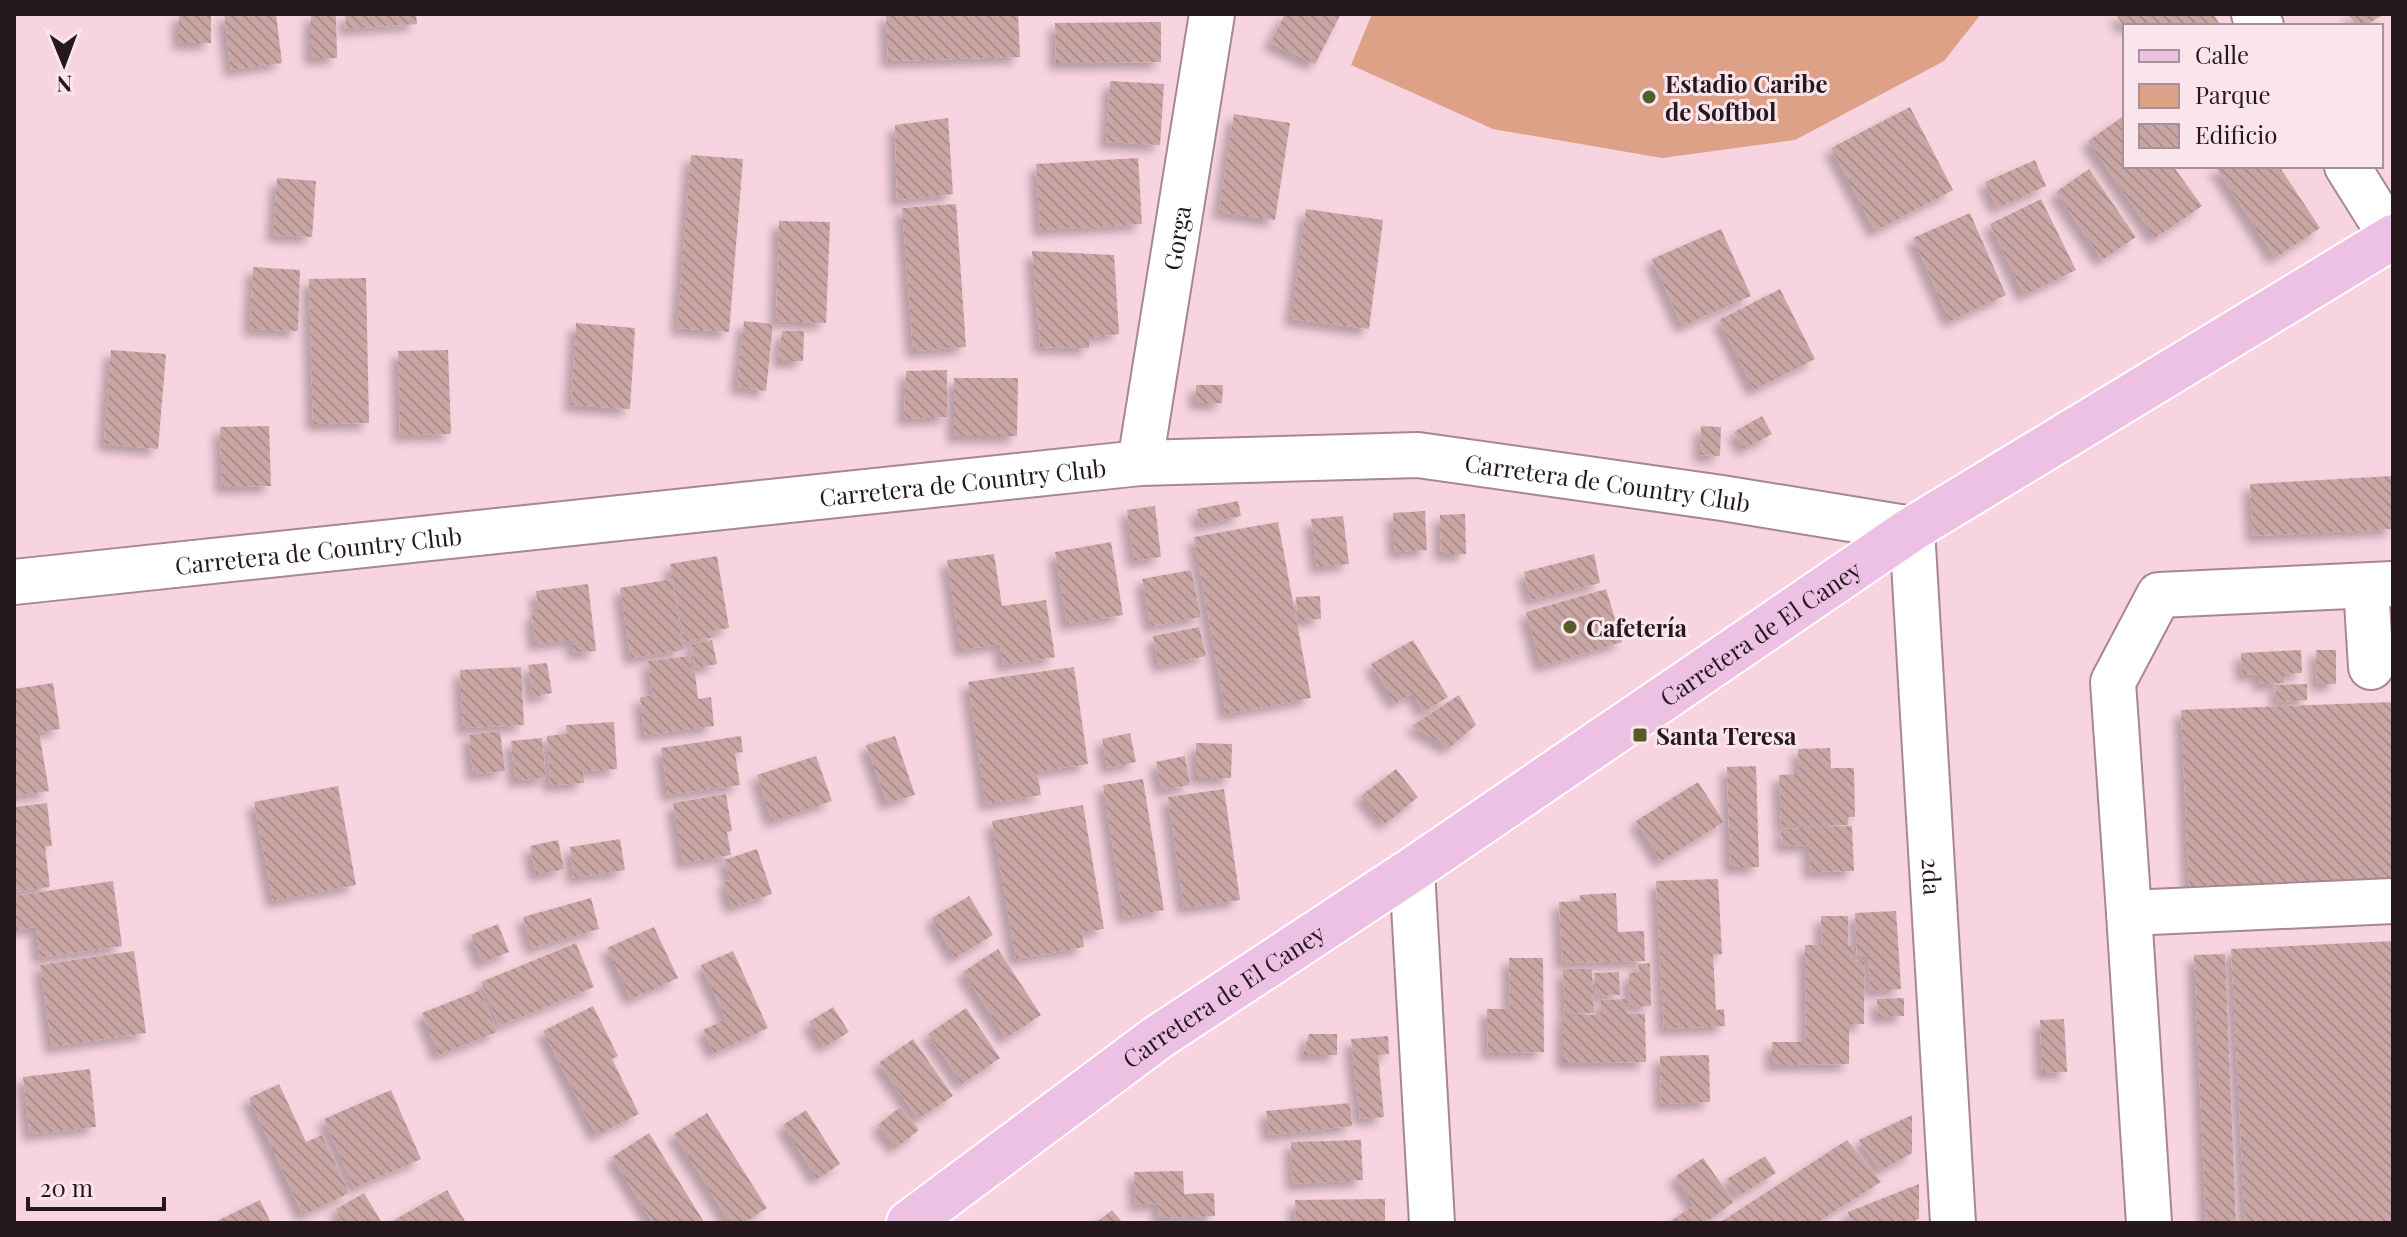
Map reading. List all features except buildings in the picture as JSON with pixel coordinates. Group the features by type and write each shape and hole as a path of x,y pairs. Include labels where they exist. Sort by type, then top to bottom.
{"main road":[{"name":"Carretera de El Caney","path":"909,1223 1157,1038 1412,870 1912,529 2392,237"}],"street":[{"name":"Gorga","path":"1140,463 1212,14"},
{"path":"2348,168 2392,237"},
{"name":"Carretera de Country Club","path":"14,582 1140,463 1418,455 1722,498 1912,529"},
{"name":"2da","path":"1912,529 1953,1223"},
{"path":"2149,1223 2113,682 2159,595 2380,585 2371,667"},
{"path":"1412,870 1432,1223"},
{"path":"2129,913 2393,901"}],"green space":[{"name":"Estadio Caribe de Softbol","path":"1372,14 1981,14 1944,61 1795,140 1662,158 1493,129 1351,65"}],"place":[{"name":"Estadio Caribe de Softbol","path":"1649,97"},
{"name":"Cafetería","path":"1570,627"},
{"name":"Santa Teresa","path":"1640,735"}]}
